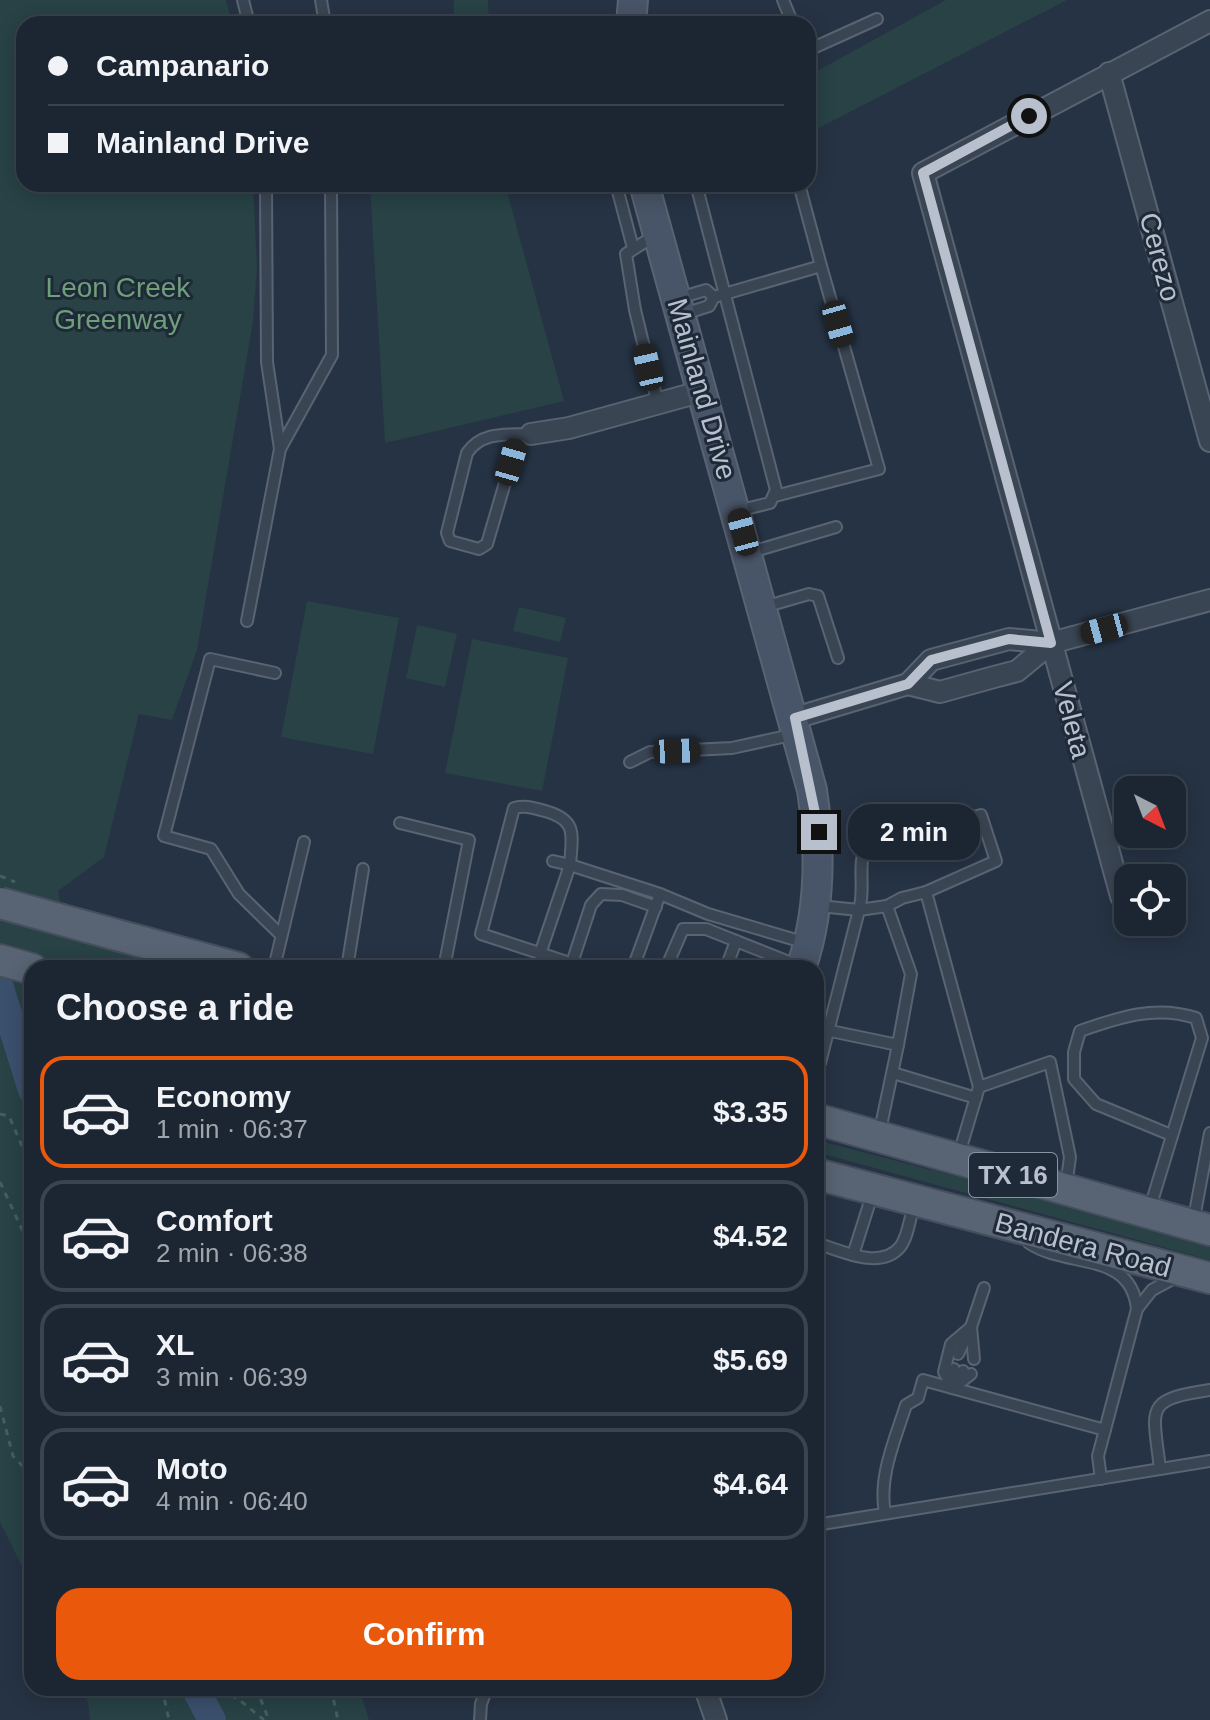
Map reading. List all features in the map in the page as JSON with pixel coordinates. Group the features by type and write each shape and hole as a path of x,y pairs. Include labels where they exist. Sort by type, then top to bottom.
{"main road":[{"name":"Mainland Drive","path":"646,192 764,607 796,726 819,832 819,880 803,959"},
{"path":"0,903 209,960"},
{"path":"0,960 24,967"},
{"name":"Bandera Road","path":"824,1121 1201,1228"},
{"name":"Bandera Road","path":"824,1176 1198,1275"}],"street":[{"path":"1109,73 1210,21"},
{"name":"Veleta","path":"1109,73 923,173 1114,871"},
{"name":"Cerezo","path":"1109,73 1210,441"},
{"path":"525,434 569,428 703,391"},
{"path":"796,726 908,684 931,660 1009,639 1051,643 1210,600"},
{"path":"908,684 940,692 1017,671 1051,643"},
{"path":"984,645 994,677"},
{"path":"708,1696 716,1720"}],"lane":[{"path":"816,47 877,19"},
{"path":"266,192 267,362 280,449"},
{"path":"247,621 280,449 332,355 331,192"},
{"path":"618,192 633,248"},
{"path":"698,192 719,294 775,496"},
{"path":"737,511 770,503 775,496 879,469 801,192"},
{"path":"658,233 626,254 635,310 658,404"},
{"path":"680,307 706,290 719,294 821,266"},
{"path":"680,307 709,306 719,294"},
{"path":"525,434 487,544 479,549 450,541 447,533 467,453 483,437 525,434"},
{"path":"748,553 836,527"},
{"path":"764,607 809,594 818,596 838,658"},
{"path":"275,673 210,659 164,836 211,849 239,894 281,935"},
{"path":"630,762 650,752 732,748 796,726"},
{"path":"540,954 570,865 572,832 562,815 526,805 514,808 481,934 540,954 549,960"},
{"path":"815,905 859,910 887,906 996,861 981,815 867,844 861,854 863,897 859,910 824,1023"},
{"path":"400,823 469,840 446,960"},
{"path":"276,960 304,842"},
{"path":"553,861 660,894 803,959"},
{"path":"348,960 363,869"},
{"path":"926,892 979,1087 957,1159"},
{"path":"573,960 591,905 601,894 622,895 656,907"},
{"path":"636,960 660,894"},
{"path":"879,1137 911,974 887,906"},
{"path":"669,960 683,929 706,929 736,941 803,959"},
{"path":"729,960 736,941"},
{"path":"1149,1213 1202,1038 1196,1018 1170,1009 1117,1018 1080,1031 1074,1052 1074,1079 1081,1088 1096,1104 1171,1135"},
{"path":"824,1029 898,1045"},
{"path":"979,1087 1050,1062 1070,1157 1066,1190"},
{"path":"893,1073 976,1098"},
{"path":"1201,1228 1210,1133"},
{"path":"853,1255 874,1189"},
{"path":"824,1246 870,1260 892,1253 901,1246 915,1200"},
{"path":"1001,1223 1037,1248 1123,1274 1135,1289 1137,1309 1098,1456 1101,1479"},
{"path":"1137,1309 1152,1290 1198,1275"},
{"path":"971,1327 966,1357 971,1327 984,1288"},
{"path":"953,1388 944,1372 951,1344 971,1327"},
{"path":"953,1388 962,1371 953,1388"},
{"path":"885,1513 881,1495 885,1476 906,1405 918,1398 923,1380 1105,1430"},
{"path":"1160,1469 1154,1417 1158,1405 1169,1396 1210,1390"},
{"path":"824,1524 1210,1461"},
{"path":"480,1720 484,1696"}],"path":[{"path":"0,1114 9,1116 24,1151"},
{"path":"0,1182 24,1234"},
{"path":"0,1406 13,1456 24,1468"},
{"path":"164,1696 169,1720"},
{"path":"231,1696 266,1720"},
{"path":"258,1696 266,1720"},
{"path":"333,1696 338,1720"}],"green space":[{"name":"Leon Creek Greenway","path":"0,0 226,0 230,16 16,16 16,192 253,192 257,268 253,321 197,650 172,720 139,714 104,857 58,891 67,937 152,960 24,960 24,1571 0,1522"},
{"path":"454,0 488,0 489,16 454,16"},
{"path":"946,0 1067,0 816,129 816,72"},
{"path":"370,192 507,192 564,401 385,443"},
{"path":"307,601 399,618 373,754 281,737"},
{"path":"519,607 566,618 560,642 513,631"},
{"path":"417,625 457,634 445,687 406,678"},
{"path":"472,639 568,658 542,791 445,773"},
{"path":"824,1142 1210,1242 1210,1260 824,1154"},
{"path":"85,1696 362,1696 369,1720 90,1720"}],"waterway":[{"path":"0,988 24,1064"},
{"path":"199,1696 212,1720"}],"route":[{"path":"819,832 795,718 908,684 931,660 1009,639 1051,643 923,173 1029,116"}]}
